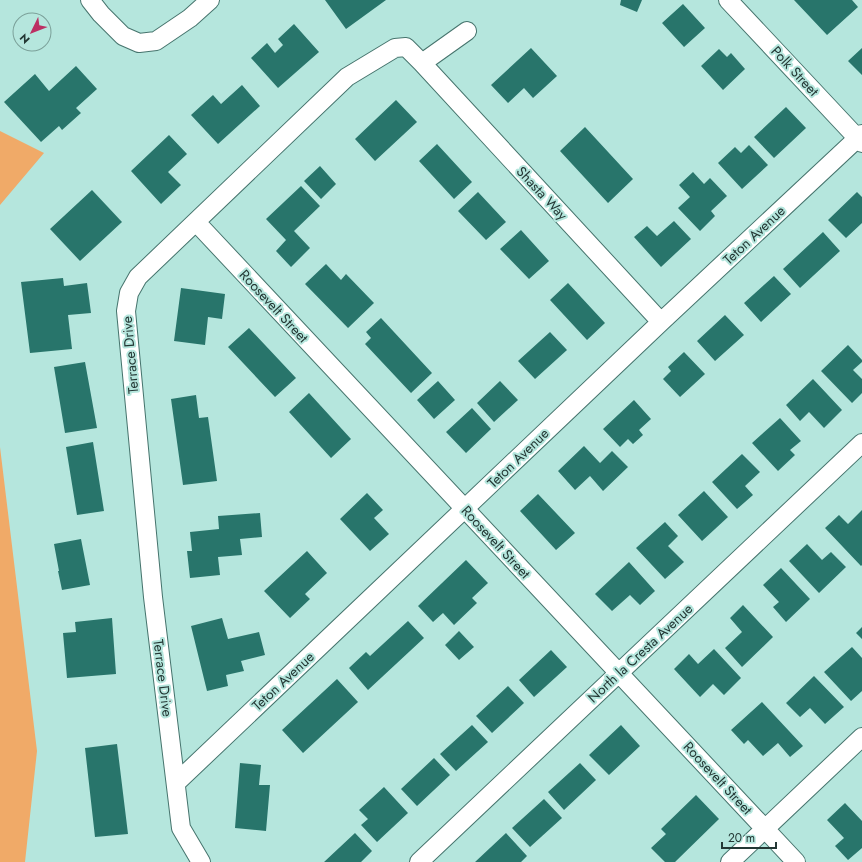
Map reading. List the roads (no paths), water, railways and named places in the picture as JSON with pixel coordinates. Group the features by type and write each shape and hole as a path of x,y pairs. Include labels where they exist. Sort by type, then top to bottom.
{"street":[{"path":"90,0 122,36 139,43 156,41 190,18 210,0"},
{"name":"Polk Street","path":"728,0 861,138"},
{"path":"422,63 467,31"},
{"name":"Terrace Drive","path":"201,862 182,828 176,783 153,598 126,311 129,293 138,278 347,77 395,48 406,47 422,63"},
{"name":"Shasta Way","path":"422,63 661,322"},
{"name":"Teton Avenue","path":"176,783 661,322 861,138"},
{"name":"Roosevelt Street","path":"196,222 796,862"},
{"name":"North la Cresta Avenue","path":"419,862 862,443"},
{"path":"730,862 862,737"}]}
